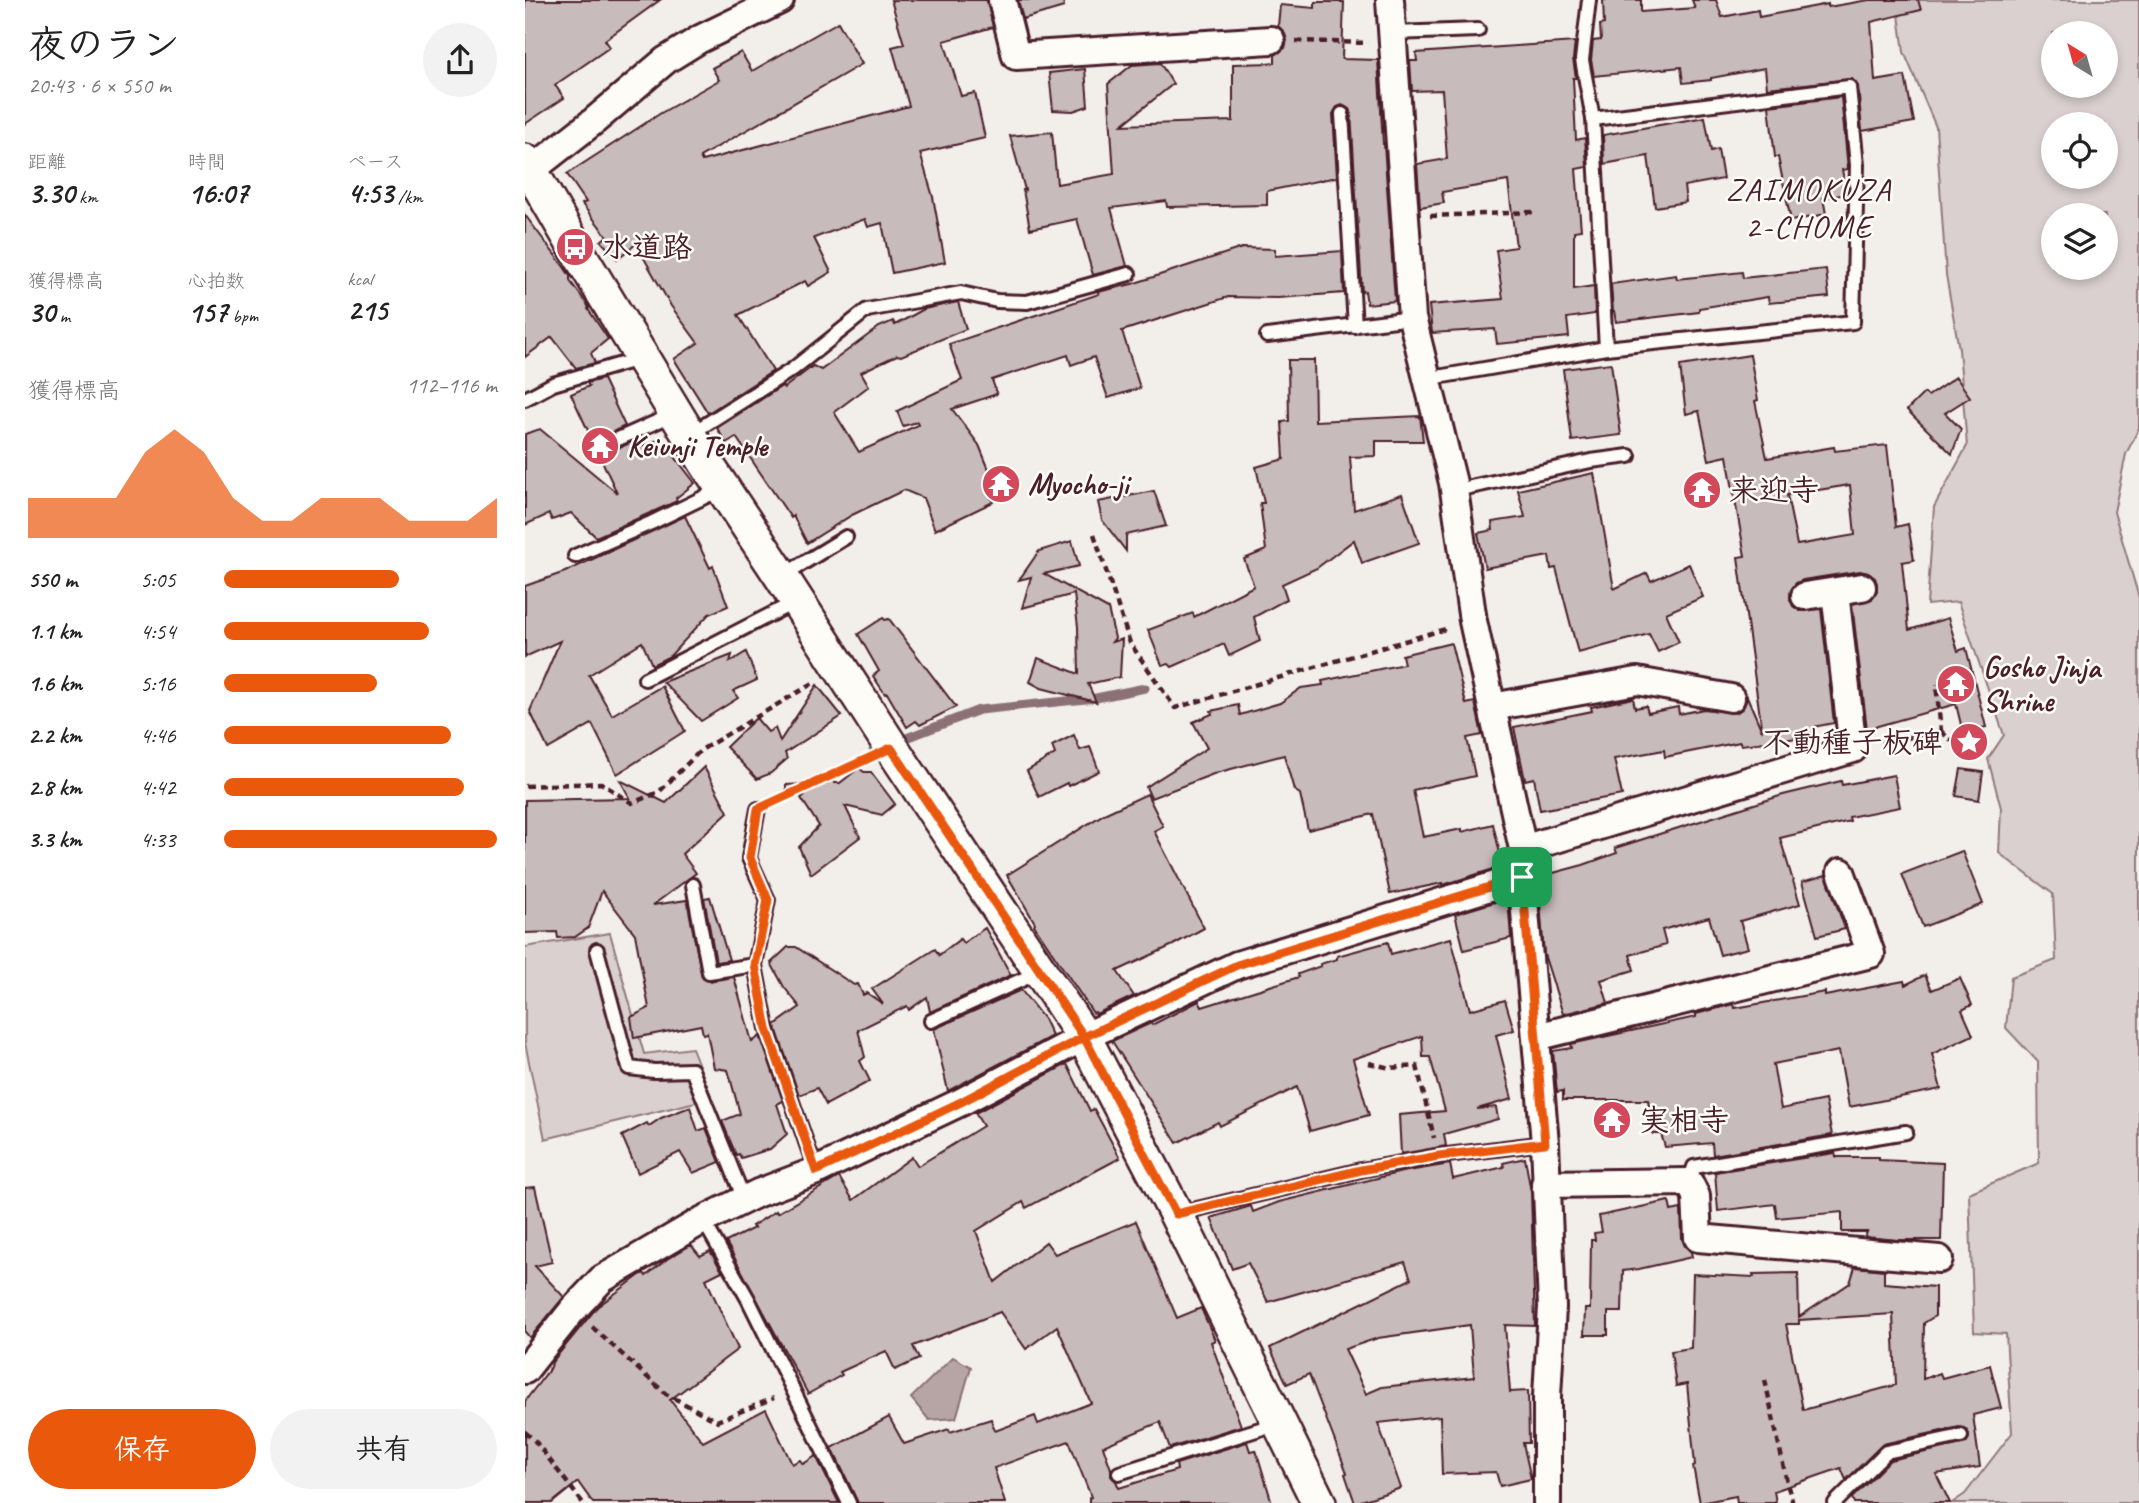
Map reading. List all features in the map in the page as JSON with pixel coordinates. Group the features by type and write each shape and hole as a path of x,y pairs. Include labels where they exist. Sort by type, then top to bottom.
{"street":[{"path":"780,0 700,39 666,60 594,121 527,169 723,488 1084,1037 1176,1214 1319,1503"},
{"path":"1002,0 1016,56 1271,40"},
{"path":"1390,0 1412,318 1453,483 1473,621 1523,849 1522,877 1545,1143 1552,1307 1547,1396 1547,1503"},
{"path":"1805,596 1861,587"},
{"path":"1523,849 1853,749 1835,592"},
{"path":"1492,707 1637,681 1731,698"},
{"path":"1536,1037 1871,954 1841,872"},
{"path":"525,1370 572,1311 602,1279 744,1199 816,1171 961,1102 1084,1037 1237,965 1522,877"},
{"path":"1545,1184 1689,1182 1696,1196 1698,1238 1939,1259"}],"lane":[{"path":"1589,0 1583,60 1593,119 1606,348"},
{"path":"1393,39 1478,30"},
{"path":"1426,379 1606,348 1853,322 1857,165 1849,87 1593,119"},
{"path":"1342,114 1355,326"},
{"path":"607,444 682,424 793,369 867,310 961,293 997,301 1027,302 1129,274"},
{"path":"1268,335 1412,318"},
{"path":"525,399 553,384 642,358"},
{"path":"1453,483 1461,489 1591,461 1629,456"},
{"path":"575,556 723,488"},
{"path":"645,679 789,588 846,537"},
{"path":"758,809 750,858 768,900 755,965 767,1029 816,1171"},
{"path":"693,885 709,972 755,965"},
{"path":"597,950 629,1068 654,1071 692,1070 744,1199"},
{"path":"931,1021 1039,972"},
{"path":"1689,1182 1694,1167 1906,1132"},
{"path":"1176,1214 1361,1170 1439,1156 1545,1143"},
{"path":"703,1220 748,1299 849,1503"},
{"path":"1119,1473 1280,1423"},
{"path":"1835,1503 1886,1452 1961,1436"}],"path":[{"path":"1271,40 1393,39"},
{"path":"1405,216 1534,212"},
{"path":"1094,534 1130,643 1175,708 1473,621"},
{"path":"525,786 601,783 632,803 659,792 701,750 839,666"},
{"path":"1936,684 1941,731 1950,740 1986,733"},
{"path":"1853,749 1941,731"},
{"path":"758,809 885,737"},
{"path":"1370,1063 1390,1068 1417,1066 1439,1156"},
{"path":"572,1311 666,1394 717,1421 793,1390"},
{"path":"1765,1380 1793,1503"},
{"path":"525,1432 535,1440 583,1503"}],"shaded area":[{"path":"1897,0 2139,0 2139,428 2126,454 2114,512 2139,598 2139,1503 1952,1503 1965,1494 2012,1433 2006,1334 1974,1332 1969,1193 2039,1163 2038,1062 2006,1028 2011,977 2056,960 2053,894 1999,853 2001,808 1988,759 2004,735 1958,602 1927,605 1934,507 1967,446 1959,349 1946,275 1936,127 1904,52"},
{"path":"610,933 644,1054 692,1048 712,1098 545,1139 525,1043 525,947"},
{"path":"953,1357 971,1367 956,1418 929,1420 911,1398"}],"building":[{"path":"525,0 660,0 605,40 610,47 555,85 564,98 525,124"},
{"path":"891,0 987,0 993,27 944,41 961,96 975,93 985,138 920,153 933,197 945,262 892,273 882,223 868,227 865,219 814,238 831,272 808,286 805,281 738,315 773,371 708,413 674,359 698,343 671,306 636,244 617,259 601,241 607,236 582,204 586,202 567,174 661,113 719,80 712,68 741,52 752,71 838,22 862,64 700,157 702,161 909,106 892,47 904,44"},
{"path":"1018,0 1063,0 1064,7 1023,19"},
{"path":"1603,0 1641,0 1641,12 1695,8 1692,0 1716,0 1722,17 1758,10 1759,17 1828,4 1828,7 1869,0 1918,0 1921,10 1871,22 1875,81 1905,76 1914,122 1862,131 1858,86 1852,79 1767,88 1765,68 1683,83 1681,67 1594,76 1591,60 1593,41 1601,40 1600,25 1604,24"},
{"path":"1315,2 1344,2 1342,59 1378,60 1395,301 1367,304 1365,291 1362,292 1351,113 1342,105 1337,107 1333,114 1337,177 1267,191 1267,205 1167,207 1166,201 1111,208 1127,266 1093,275 1077,219 1030,229 1025,190 1010,136 1052,132 1057,184 1114,174 1108,84 1132,65 1160,63 1173,84 1122,125 1233,121 1233,64 1275,63 1275,55 1285,48 1287,40 1278,26 1280,5 1315,8"},
{"path":"1575,42 1573,59 1576,78 1573,78 1576,140 1585,138 1587,167 1576,169 1581,230 1574,231 1574,289 1594,286 1595,314 1567,318 1569,337 1497,344 1495,329 1432,333 1429,305 1503,299 1496,250 1516,247 1508,181 1442,192 1444,203 1420,207 1417,164 1447,159 1442,90 1412,91 1410,61 1417,61 1416,53"},
{"path":"1085,69 1088,106 1073,111 1053,110 1049,73"},
{"path":"1841,97 1848,169 1842,170 1847,194 1823,198 1826,214 1791,221 1778,157 1775,157 1769,106"},
{"path":"1705,117 1711,151 1718,149 1723,179 1684,186 1686,202 1655,207 1648,156 1604,164 1603,135"},
{"path":"525,215 564,267 570,281 608,339 591,353 595,363 576,368 552,337 525,357"},
{"path":"1242,248 1275,249 1275,256 1342,251 1344,293 1278,298 1228,297 1122,331 1140,388 1108,398 1094,357 1071,365 1068,355 992,380 997,394 952,409 979,445 995,484 988,489 993,502 935,530 923,498 904,490 852,515 807,543 793,516 791,518 736,437 726,443 717,428 782,386 784,388 813,366 821,370 879,327 893,321 895,325 924,309 958,302 966,329 861,372 869,386 834,412 859,452 918,425 917,422 903,426 897,411 962,380 949,344 1099,294 1098,292 1132,284"},
{"path":"1826,269 1829,297 1769,303 1768,297 1699,308 1699,312 1616,322 1613,311 1611,284 1676,275 1677,279 1742,272 1743,278"},
{"path":"1750,355 1758,400 1755,401 1767,458 1834,447 1835,451 1887,445 1896,527 1908,524 1914,560 1902,562 1909,630 1948,618 1958,651 1966,648 1986,727 1963,733 1956,704 1867,729 1852,604 1872,599 1877,592 1875,578 1860,571 1803,580 1796,583 1791,590 1790,599 1793,606 1800,611 1821,609 1834,723 1813,727 1814,736 1741,745 1740,742 1665,757 1664,750 1614,759 1622,795 1540,810 1534,778 1525,780 1514,727 1592,711 1591,707 1633,698 1635,708 1646,706 1648,713 1678,707 1679,714 1704,709 1736,713 1743,708 1746,694 1762,731 1738,557 1745,556 1727,456 1709,460 1699,411 1686,414 1680,366","holes":["1850,485 1855,535 1797,545 1787,495"]},
{"path":"1288,360 1314,360 1315,421 1420,416 1423,441 1376,441 1376,456 1350,457 1354,510 1402,494 1419,543 1362,563 1354,540 1317,568 1282,584 1287,599 1254,617 1260,641 1229,656 1224,644 1172,667 1169,664 1162,665 1148,630 1193,613 1194,617 1254,586 1244,559 1266,550 1260,503 1264,503 1256,467 1284,459 1282,422 1289,421"},
{"path":"1611,363 1621,435 1572,441 1563,369"},
{"path":"1956,377 1970,397 1945,413 1961,429 1952,454 1907,410 1924,393 1928,396"},
{"path":"603,379 625,426 600,438 598,444 601,451 610,452 632,442 635,448 661,439 695,483 676,498 677,501 596,537 571,513 552,520 549,514 525,525 525,434 540,429 617,493 571,394 589,386 587,383"},
{"path":"1594,473 1614,589 1647,573 1651,581 1689,564 1703,597 1666,613 1679,642 1658,652 1649,634 1578,653 1556,568 1551,569 1549,556 1485,568 1478,533 1493,530 1492,522 1525,517 1518,490"},
{"path":"1154,491 1166,526 1126,535 1126,551 1102,520 1098,502"},
{"path":"685,516 710,568 713,566 728,606 709,614 670,656 652,665 642,642 589,675 612,715 662,686 685,731 617,774 592,724 548,749 530,711 560,641 525,657 525,586 565,572"},
{"path":"1072,541 1079,566 1044,574 1108,609 1115,638 1112,642 1122,639 1120,677 1088,684 1096,702 1041,688 1030,682 1038,658 1079,674 1074,594 1022,608 1031,577 1019,580 1039,551"},
{"path":"883,618 889,619 956,707 920,725 916,721 907,727 887,693 885,694 873,676 879,671 858,634"},
{"path":"1451,643 1466,704 1475,702 1482,735 1467,738 1475,776 1413,790 1423,837 1462,829 1462,832 1493,824 1503,866 1443,885 1390,894 1373,814 1308,830 1300,794 1294,790 1284,755 1216,773 1151,798 1146,787 1207,748 1193,722 1212,714 1211,711 1238,705 1240,715 1280,703 1301,688 1404,664 1402,655"},
{"path":"746,652 757,680 733,691 738,698 701,721 663,682 732,655 730,662"},
{"path":"817,685 842,716 785,753 787,759 771,773 757,779 726,747 756,718 768,732 775,728 780,741"},
{"path":"1074,735 1080,750 1090,747 1099,771 1039,797 1027,771 1055,754 1052,746"},
{"path":"704,767 728,812 682,854 696,873 653,905 687,900 702,977 710,981 734,977 752,1042 760,1036 783,1101 777,1104 787,1134 770,1149 741,1158 739,1154 736,1155 722,1121 740,1114 728,1070 714,1068 707,1033 703,1034 701,1025 634,1038 631,1017 649,1008 635,934 602,891 588,928 575,937 558,938 557,932 525,933 525,800 630,798 620,780 666,803"},
{"path":"859,768 864,772 871,772 895,804 882,815 845,806 860,837 811,874 799,847 819,826 801,798 804,796 786,792 786,785 828,783 833,780 834,783 840,783"},
{"path":"1961,769 1983,772 1979,800 1956,796"},
{"path":"1894,775 1900,807 1849,817 1850,821 1780,838 1800,904 1740,921 1748,948 1720,955 1709,917 1662,930 1666,945 1630,955 1634,970 1601,980 1608,1003 1563,1014 1544,954 1538,877 1617,853 1615,848 1783,795 1841,781 1842,785"},
{"path":"1147,794 1163,826 1154,831 1204,928 1117,971 1134,996 1096,1014 1034,925 1007,875 1104,814"},
{"path":"1962,851 1983,904 1923,927 1902,874"},
{"path":"1826,875 1845,929 1817,936 1802,882"},
{"path":"710,897 729,960 716,962 704,898"},
{"path":"1508,898 1511,938 1464,950 1455,914"},
{"path":"985,928 1011,975 930,1012 927,997 909,1010 907,1006 858,1030 865,1057 860,1061 870,1081 826,1105 817,1088 799,1095 775,1025 800,1007 784,987 771,963 788,947 796,947 854,985 858,984 863,995 867,993 883,1004 872,989 935,949 939,955 960,939 963,943"},
{"path":"1451,938 1470,1010 1505,1000 1514,1030 1496,1035 1512,1099 1477,1109 1496,1107 1498,1119 1444,1134 1446,1146 1401,1154 1399,1115 1445,1111 1430,1057 1423,1057 1422,1036 1353,1059 1369,1115 1310,1131 1297,1087 1220,1126 1218,1122 1177,1143 1112,1041 1151,1023 1152,1025 1199,1001 1202,1007 1299,977 1298,974 1337,959 1337,956 1388,942 1391,954"},
{"path":"1925,975 1932,990 1960,978 1972,1005 1962,1010 1973,1035 1932,1054 1941,1089 1849,1107 1839,1051 1773,1064 1781,1109 1825,1100 1832,1135 1713,1155 1712,1143 1665,1147 1661,1134 1653,1134 1648,1100 1563,1100 1563,1091 1557,1092 1553,1051 1572,1048 1571,1044 1696,1017 1696,1014 1734,1004 1735,1008 1825,992 1825,996 1904,981 1905,985"},
{"path":"1021,990 1044,1019 1052,1036 948,1091 934,1029"},
{"path":"1067,1064 1090,1111 1094,1109 1120,1158 1026,1208 1023,1202 976,1231 995,1282 1046,1242 1055,1254 1136,1221 1177,1318 1201,1308 1215,1340 1211,1342 1241,1426 1170,1448 1160,1422 1103,1446 1111,1476 1119,1488 1177,1470 1176,1464 1247,1442 1250,1451 1256,1450 1272,1503 1089,1503 1091,1497 1069,1441 994,1468 1005,1503 858,1503 832,1448 889,1417 904,1444 991,1419 995,1431 1035,1416 1038,1424 1091,1403 1057,1326 1026,1349 1000,1312 913,1346 919,1359 895,1370 886,1351 840,1372 842,1375 808,1394 726,1242 839,1177 853,1200 912,1157 918,1166 983,1126 975,1113"},
{"path":"690,1107 698,1131 706,1128 720,1162 693,1173 680,1152 638,1173 622,1136 647,1123 649,1126 661,1118"},
{"path":"1835,1153 1836,1157 1879,1157 1879,1160 1943,1163 1941,1240 1898,1240 1865,1237 1867,1232 1842,1232 1842,1212 1777,1218 1775,1204 1718,1211 1715,1172"},
{"path":"1525,1158 1531,1192 1535,1326 1505,1325 1510,1392 1528,1391 1529,1443 1523,1443 1531,1479 1500,1486 1496,1472 1442,1474 1440,1416 1378,1423 1401,1488 1355,1503 1345,1474 1347,1473 1309,1374 1287,1384 1270,1348 1411,1279 1405,1262 1268,1302 1248,1263 1232,1269 1211,1218 1251,1206 1253,1212 1279,1202 1402,1172 1450,1164 1453,1179 1504,1167 1503,1163","holes":["1470,1325 1474,1377 1382,1387 1366,1394 1345,1349 1378,1338"]},
{"path":"535,1187 552,1262 535,1266 564,1297 530,1338 525,1332 525,1188"},
{"path":"1669,1201 1671,1211 1681,1209 1682,1239 1692,1257 1623,1271 1622,1312 1608,1312 1608,1335 1584,1335 1585,1309 1590,1309 1591,1240 1595,1240 1594,1233 1602,1232 1599,1216"},
{"path":"691,1245 700,1256 710,1251 722,1271 706,1279 738,1349 670,1400 703,1442 766,1409 792,1464 800,1460 803,1464 816,1456 839,1503 593,1503 578,1482 552,1503 525,1503 525,1401 552,1362 597,1307 640,1275 644,1273 646,1276"},
{"path":"1855,1267 1884,1270 1884,1283 1935,1287 1935,1316 1924,1323 1923,1379 1940,1373 1942,1378 1990,1365 2001,1408 1973,1415 1980,1467 1936,1474 1950,1503 1854,1503 1852,1498 1890,1460 1966,1443 1969,1434 1959,1427 1883,1444 1846,1480 1841,1468 1774,1491 1776,1503 1737,1503 1736,1496 1700,1503 1693,1466 1687,1384 1676,1386 1671,1351 1691,1348 1693,1274 1754,1277 1753,1274 1798,1273 1799,1317 1850,1283","holes":["1893,1314 1896,1385 1803,1410 1786,1324 1799,1324 1799,1320"]}],"waterway":[{"path":"873,751 979,710 1096,698 1145,688"}],"place":[{"name":"水道路","path":"575,247"},
{"name":"Keiunji Temple","path":"600,446"},
{"name":"Myocho-ji","path":"1001,484"},
{"name":"来迎寺","path":"1702,490"},
{"name":"Gosho Jinja Shrine","path":"1956,684"},
{"name":"不動種子板碑","path":"1969,742"},
{"name":"実相寺","path":"1612,1120"}],"district":[{"name":"ZAIMOKUZA 2-CHOME","path":"1809,208"}],"route":[{"path":"1522,877 1237,965 1084,1037 961,1102 816,1171 767,1029 755,965 768,900 750,858 758,809 891,748 1084,1037 1176,1214 1361,1170 1439,1156 1545,1143 1522,877"}]}
